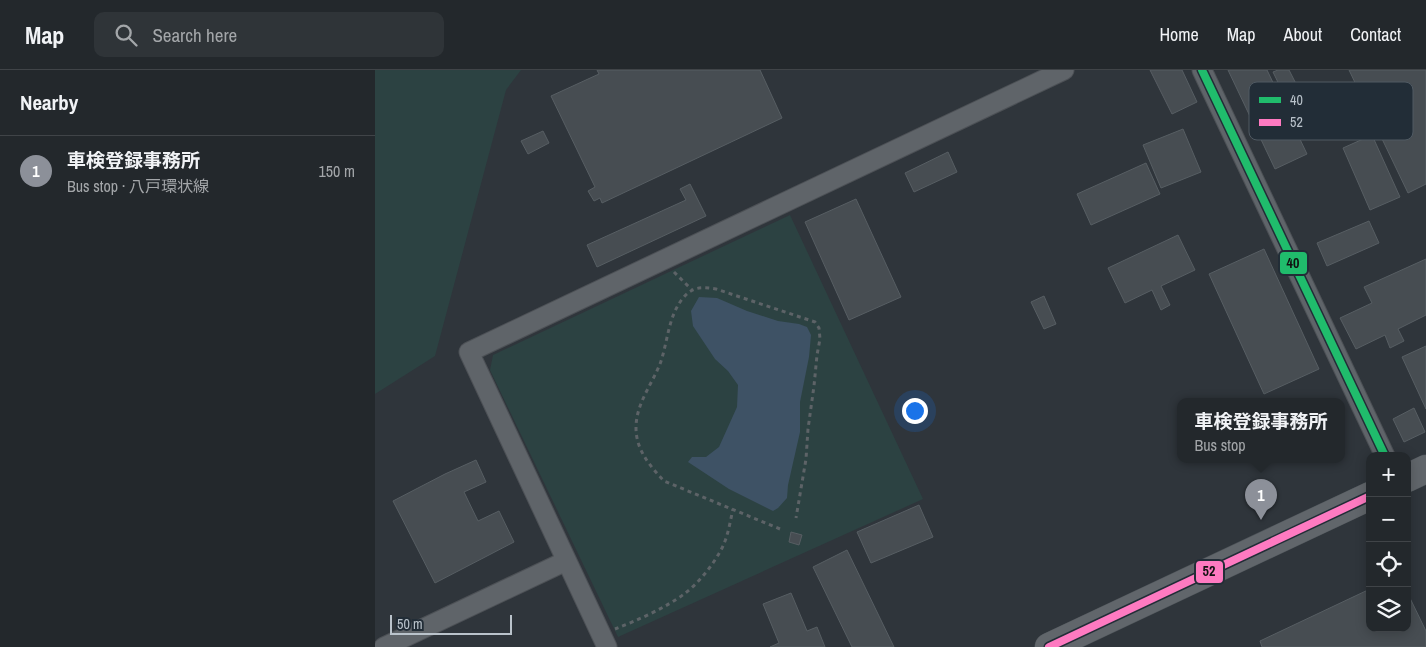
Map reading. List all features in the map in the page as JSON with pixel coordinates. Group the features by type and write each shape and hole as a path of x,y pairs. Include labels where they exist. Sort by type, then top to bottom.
{"main road":[{"path":"1411,476 1426,469"},
{"path":"1049,647 1368,497"}],"street":[{"path":"604,641 469,352 1064,70"},
{"path":"1202,70 1383,452"},
{"path":"384,647 566,561"}],"path":[{"path":"664,260 692,290"},
{"path":"780,529 664,481 651,467 639,448 636,429 639,409 659,366 676,309 692,290 701,287 716,288 815,322 819,328 820,339 808,428 806,459 796,518"},
{"path":"604,641 618,628 657,610 684,594 697,583 722,548 729,529 733,509"}],"green space":[{"path":"375,70 521,70 506,90 435,356 375,394"},
{"path":"790,215 923,499 618,637 490,370 493,355"}],"water":[{"path":"699,297 717,298 747,311 778,321 799,324 807,327 811,335 809,357 800,402 800,432 788,485 787,498 773,511 729,489 688,462 692,457 706,457 719,447 737,407 738,385 728,371 715,359 693,326 691,311"}],"building":[{"path":"597,70 760,70 782,118 602,203 600,198 594,201 588,191 595,187 551,96 599,74"},
{"path":"1150,70 1182,70 1197,102 1172,114"},
{"path":"1228,70 1267,70 1273,82 1249,82 1249,114"},
{"path":"1289,70 1295,82 1278,82 1273,72"},
{"path":"1349,70 1426,70 1426,184 1408,193 1383,140 1413,140 1413,82 1355,82"},
{"path":"1183,129 1201,172 1161,188 1143,145"},
{"path":"543,131 549,143 528,154 521,141"},
{"path":"1261,140 1300,140 1307,154 1275,169"},
{"path":"1361,140 1374,140 1400,197 1370,210 1343,148"},
{"path":"948,152 957,172 914,192 905,173"},
{"path":"1146,163 1160,194 1091,225 1077,194"},
{"path":"690,184 706,216 597,267 587,245 686,200 680,189"},
{"path":"856,199 901,297 849,320 805,222"},
{"path":"1369,221 1379,243 1327,266 1317,243"},
{"path":"1178,235 1195,270 1161,286 1170,305 1161,310 1152,290 1125,303 1108,268"},
{"path":"1264,249 1319,369 1264,394 1209,274"},
{"path":"1426,259 1426,315 1398,329 1404,341 1390,348 1385,335 1356,349 1340,318 1372,303 1364,287"},
{"path":"1044,296 1056,324 1044,329 1031,302"},
{"path":"1426,346 1426,409 1402,357"},
{"path":"1414,408 1425,432 1404,442 1393,419"},
{"path":"476,460 486,482 464,492 478,521 499,511 514,542 435,583 393,501"},
{"path":"919,505 933,537 871,563 857,532"},
{"path":"791,532 802,535 799,545 789,542"},
{"path":"847,550 894,647 852,647 813,567"},
{"path":"1366,591 1366,632 1411,632 1411,600 1426,631 1426,647 1262,647 1260,641"},
{"path":"791,593 807,631 817,627 825,647 770,647 779,643 763,604"}],"transit line":[{"name":"40","path":"1202,70 1383,452"},
{"name":"52","path":"1049,647 1368,497"}],"place":[{"name":"車検登録事務所","path":"1261,520"}]}
